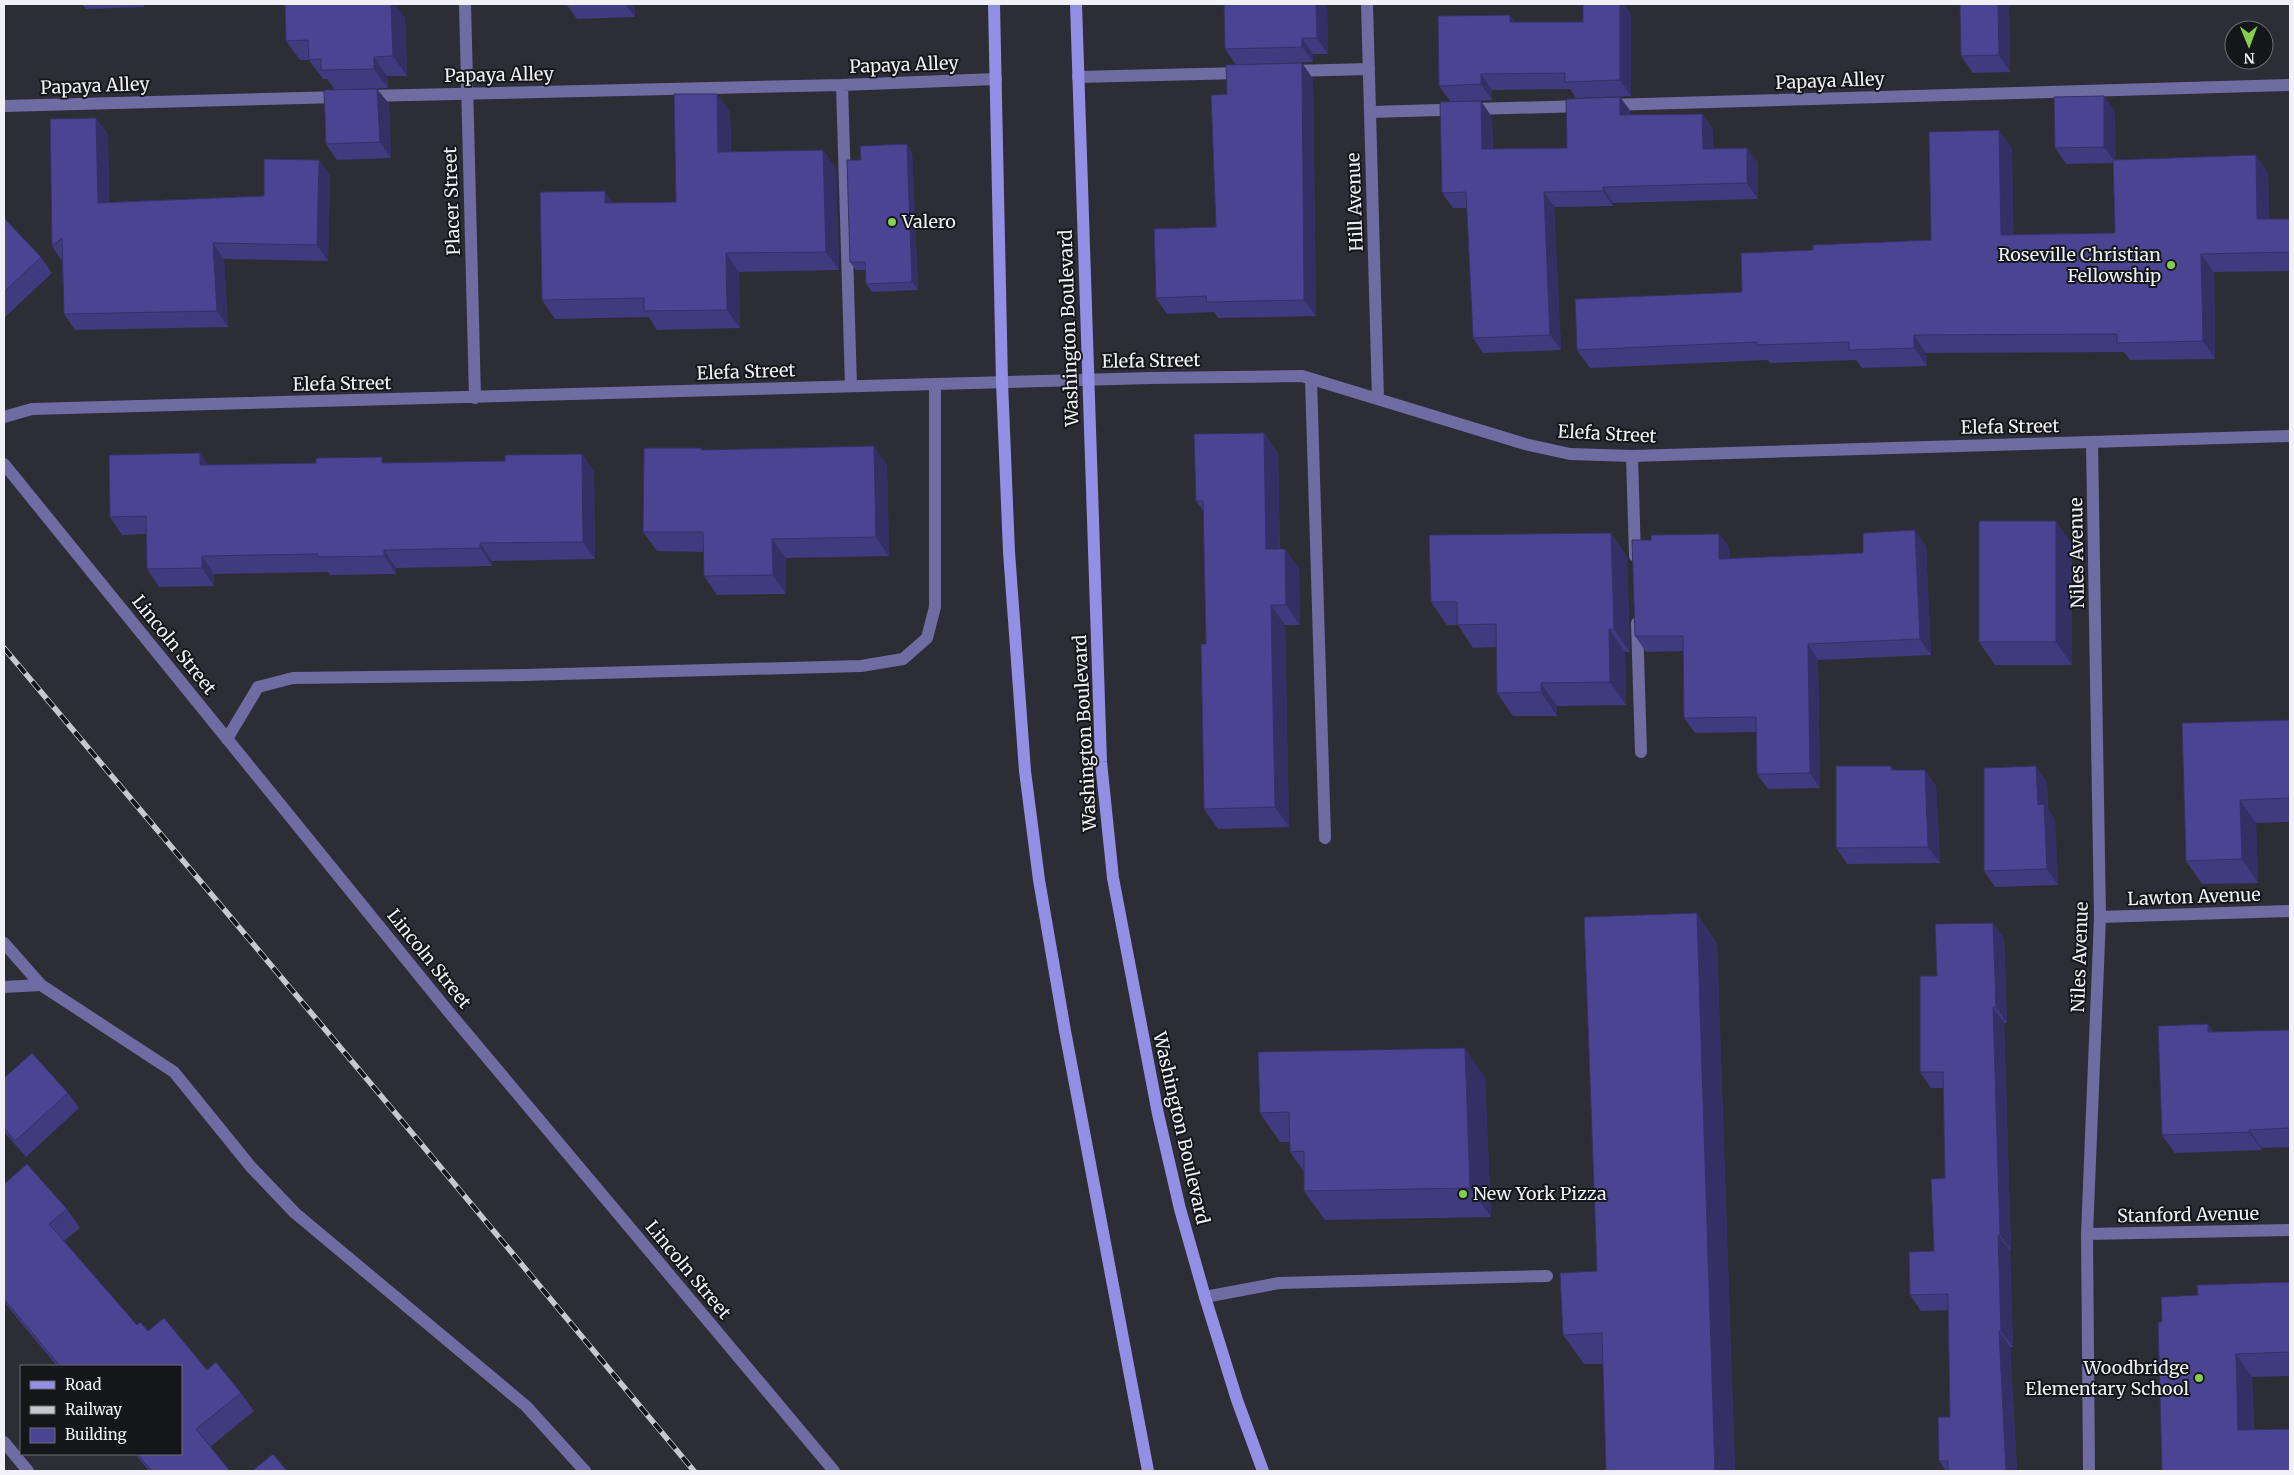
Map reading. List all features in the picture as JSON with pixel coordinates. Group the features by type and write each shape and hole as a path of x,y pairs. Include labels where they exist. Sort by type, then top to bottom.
{"main road":[{"path":"994,4 1002,382 1017,682 1039,880 1065,1031 1148,1471"},
{"name":"Washington Boulevard","path":"1076,4 1101,762 1113,878 1158,1114 1180,1209 1237,1400 1263,1471"}],"street":[{"name":"Placer Street","path":"465,4 475,398"},
{"name":"Hill Avenue","path":"1367,4 1378,399"},
{"path":"1281,72 1369,70"},
{"path":"1078,77 1252,72"},
{"name":"Papaya Alley","path":"4,106 842,85 996,79"},
{"path":"842,85 851,386"},
{"name":"Papaya Alley","path":"1370,112 2290,85"},
{"name":"Elefa Street","path":"4,416 32,409 1002,382 1302,376 1525,444 1570,454 1632,456 2290,436"},
{"path":"1310,379 1325,838"},
{"path":"227,739 258,688 293,678 524,675 861,666 903,659 927,638 935,607 935,384"},
{"name":"Niles Avenue","path":"2089,1471 2087,1234 2100,918 2092,443"},
{"path":"1632,456 1635,564"},
{"name":"Lincoln Street","path":"4,464 448,1011 834,1471"},
{"path":"1637,614 1641,752"},
{"name":"Lawton Avenue","path":"2100,918 2290,911"},
{"path":"4,943 41,985 174,1072 252,1167 295,1213 526,1406 586,1471"},
{"path":"4,987 41,985"},
{"name":"Stanford Avenue","path":"2087,1234 2290,1230"},
{"path":"1205,1297 1279,1283 1546,1276"},
{"path":"4,1442 28,1471"}],"building":[{"path":"285,4 391,4 393,56 374,57 374,69 321,70 321,59 309,60 308,40 286,41"},
{"path":"1316,4 1317,38 1302,38 1302,47 1225,49 1224,5"},
{"path":"1583,4 1620,4 1620,80 1565,82 1565,73 1481,74 1481,84 1439,86 1438,16 1510,15 1510,22 1583,22"},
{"path":"1960,4 1998,4 1999,55 1961,56"},
{"path":"1302,63 1304,300 1207,302 1206,296 1156,298 1154,229 1216,227 1211,95 1227,94 1226,65"},
{"path":"377,89 380,142 326,144 324,90"},
{"path":"674,94 717,94 718,152 823,150 826,252 726,253 727,310 644,311 644,298 542,300 540,192 605,191 605,203 676,202"},
{"path":"2104,96 2104,147 2055,148 2054,97"},
{"path":"1620,97 1620,115 1702,114 1703,149 1747,148 1747,183 1603,187 1603,191 1544,192 1550,335 1473,338 1466,192 1442,193 1440,102 1481,101 1482,149 1567,148 1566,99"},
{"path":"96,118 98,203 264,196 264,159 319,160 317,245 213,243 217,311 64,314 62,238 52,246 50,119"},
{"path":"1999,130 2001,235 2115,233 2113,160 2256,155 2257,219 2290,219 2290,252 2201,254 2203,341 2117,343 2117,334 1914,335 1914,348 1849,350 1849,342 1757,345 1757,342 1577,350 1575,299 1742,292 1741,253 1813,250 1813,245 1931,240 1929,132"},
{"name":"Valero","path":"907,144 912,282 866,284 865,262 850,262 847,160 861,160 860,146"},
{"path":"4,218 41,257 4,292"},
{"path":"1264,433 1266,549 1285,549 1286,605 1271,605 1275,807 1204,809 1201,644 1206,644 1203,501 1196,501 1194,434"},
{"path":"874,446 876,537 772,539 773,575 704,576 703,532 643,532 644,448 701,448 701,450"},
{"path":"200,453 200,465 316,463 316,458 382,457 382,463 505,461 505,455 582,454 583,542 480,543 480,548 384,550 384,556 318,557 318,554 202,556 202,568 147,569 146,516 110,517 109,455"},
{"path":"1979,521 2056,521 2056,642 1979,642"},
{"path":"1915,530 1920,639 1808,644 1810,773 1757,774 1756,717 1684,718 1683,636 1635,636 1632,540 1651,540 1651,535 1719,534 1719,559 1863,553 1863,533"},
{"path":"1611,533 1614,629 1609,629 1610,682 1541,683 1541,692 1497,693 1496,624 1457,625 1457,602 1431,602 1429,535"},
{"path":"2290,720 2290,798 2240,800 2242,859 2186,861 2182,723"},
{"path":"1836,766 1891,766 1891,770 1925,770 1928,847 1836,848"},
{"path":"2036,766 2038,805 2044,804 2047,869 1984,871 1984,768"},
{"path":"1697,913 1715,1471 1606,1471 1602,1333 1563,1335 1560,1273 1597,1271 1584,917"},
{"path":"1993,923 1996,1007 1993,1007 2000,1235 1998,1235 2001,1331 1999,1331 2006,1471 1948,1471 1948,1461 1939,1461 1938,1417 1950,1417 1948,1294 1910,1295 1909,1252 1934,1251 1931,1179 1945,1178 1943,1072 1920,1072 1920,976 1937,976 1935,924"},
{"path":"2208,1024 2208,1032 2290,1030 2290,1128 2249,1130 2249,1132 2162,1135 2158,1026"},
{"path":"1465,1048 1470,1188 1304,1191 1304,1151 1290,1152 1289,1112 1260,1113 1258,1052"},
{"path":"32,1053 68,1093 15,1141 4,1128 4,1078"},
{"path":"27,1164 67,1209 49,1224 137,1325 140,1322 148,1331 164,1318 207,1370 216,1362 241,1393 196,1429 230,1471 152,1471 138,1455 182,1455 182,1365 59,1365 4,1299 4,1184"},
{"path":"2290,1282 2290,1352 2236,1354 2238,1430 2290,1429 2290,1471 2162,1471 2158,1322 2162,1322 2161,1297 2198,1295 2197,1285"},
{"path":"273,1454 287,1471 252,1471"}],"railway":[{"path":"4,648 694,1471"}],"place":[{"name":"Valero","path":"892,222"},
{"name":"Roseville Christian Fellowship","path":"2171,265"},
{"name":"New York Pizza","path":"1463,1194"},
{"name":"Woodbridge Elementary School","path":"2199,1378"}]}
